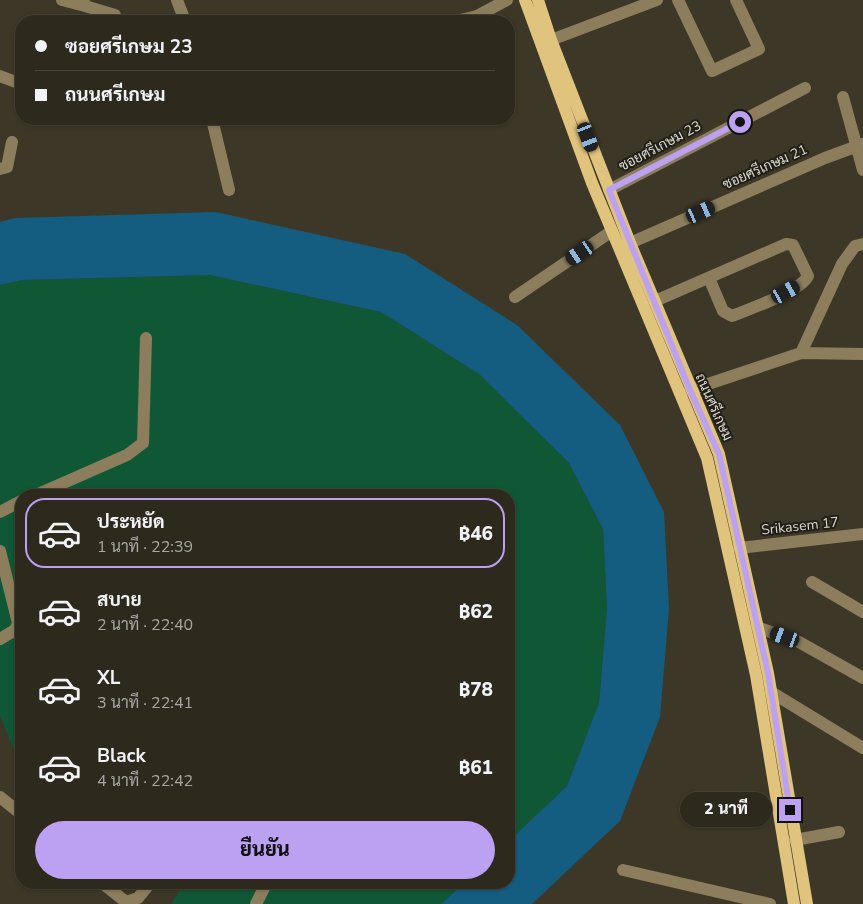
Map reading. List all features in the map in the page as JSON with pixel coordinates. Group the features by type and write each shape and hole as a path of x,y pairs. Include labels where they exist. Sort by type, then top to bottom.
{"main road":[{"name":"ถนนศรีเกษม","path":"525,0 556,88 612,231 705,439 721,463 771,692 807,904"},
{"name":"ถนนศรีเกษม","path":"538,0 551,40 609,190 690,390 705,439 756,675 794,904"}],"street":[{"path":"62,0 84,3 115,15"},
{"path":"177,0 183,15"},
{"path":"479,15 508,0"},
{"path":"551,40 657,0"},
{"path":"678,0 712,71 759,49 736,0"},
{"path":"0,76 15,82"},
{"name":"ซอยศรีเกษม 23","path":"609,190 805,88"},
{"path":"843,97 860,145 863,170"},
{"path":"213,125 229,190"},
{"path":"0,169 8,167 12,142"},
{"name":"ซอยศรีเกษม 21","path":"630,243 824,158 860,145"},
{"path":"515,297 612,231"},
{"path":"655,301 786,244 793,246 808,276 806,282 732,316 723,311 709,278"},
{"path":"801,353 842,264 855,246 863,244"},
{"path":"50,489 127,455 143,443 146,338"},
{"path":"690,390 801,353 863,354"},
{"path":"0,512 15,504"},
{"name":"Srikasem 17","path":"739,548 863,534"},
{"path":"0,551 15,611"},
{"path":"812,582 863,612"},
{"path":"757,627 799,642 863,678"},
{"path":"0,639 15,631"},
{"path":"771,692 863,748"},
{"path":"0,797 15,809"},
{"path":"795,840 839,832"},
{"path":"623,870 770,904"},
{"path":"110,889 126,902 138,898 145,889"},
{"path":"256,904 264,889"}],"green space":[{"path":"210,275 381,312 479,374 569,463 603,529 607,608 599,703 567,786 515,835 515,489 15,489 15,752 0,716 0,285 22,280"},
{"path":"181,889 457,889 441,904 171,904"}],"water":[{"path":"216,212 405,254 517,325 620,425 664,512 669,609 660,717 620,821 532,904 441,904 457,889 515,889 515,835 567,786 599,703 607,608 603,529 569,463 479,374 381,312 210,275 22,280 0,285 0,222 15,218"}],"route":[{"path":"740,122 609,190 690,390 719,454 768,673 790,810"}]}
